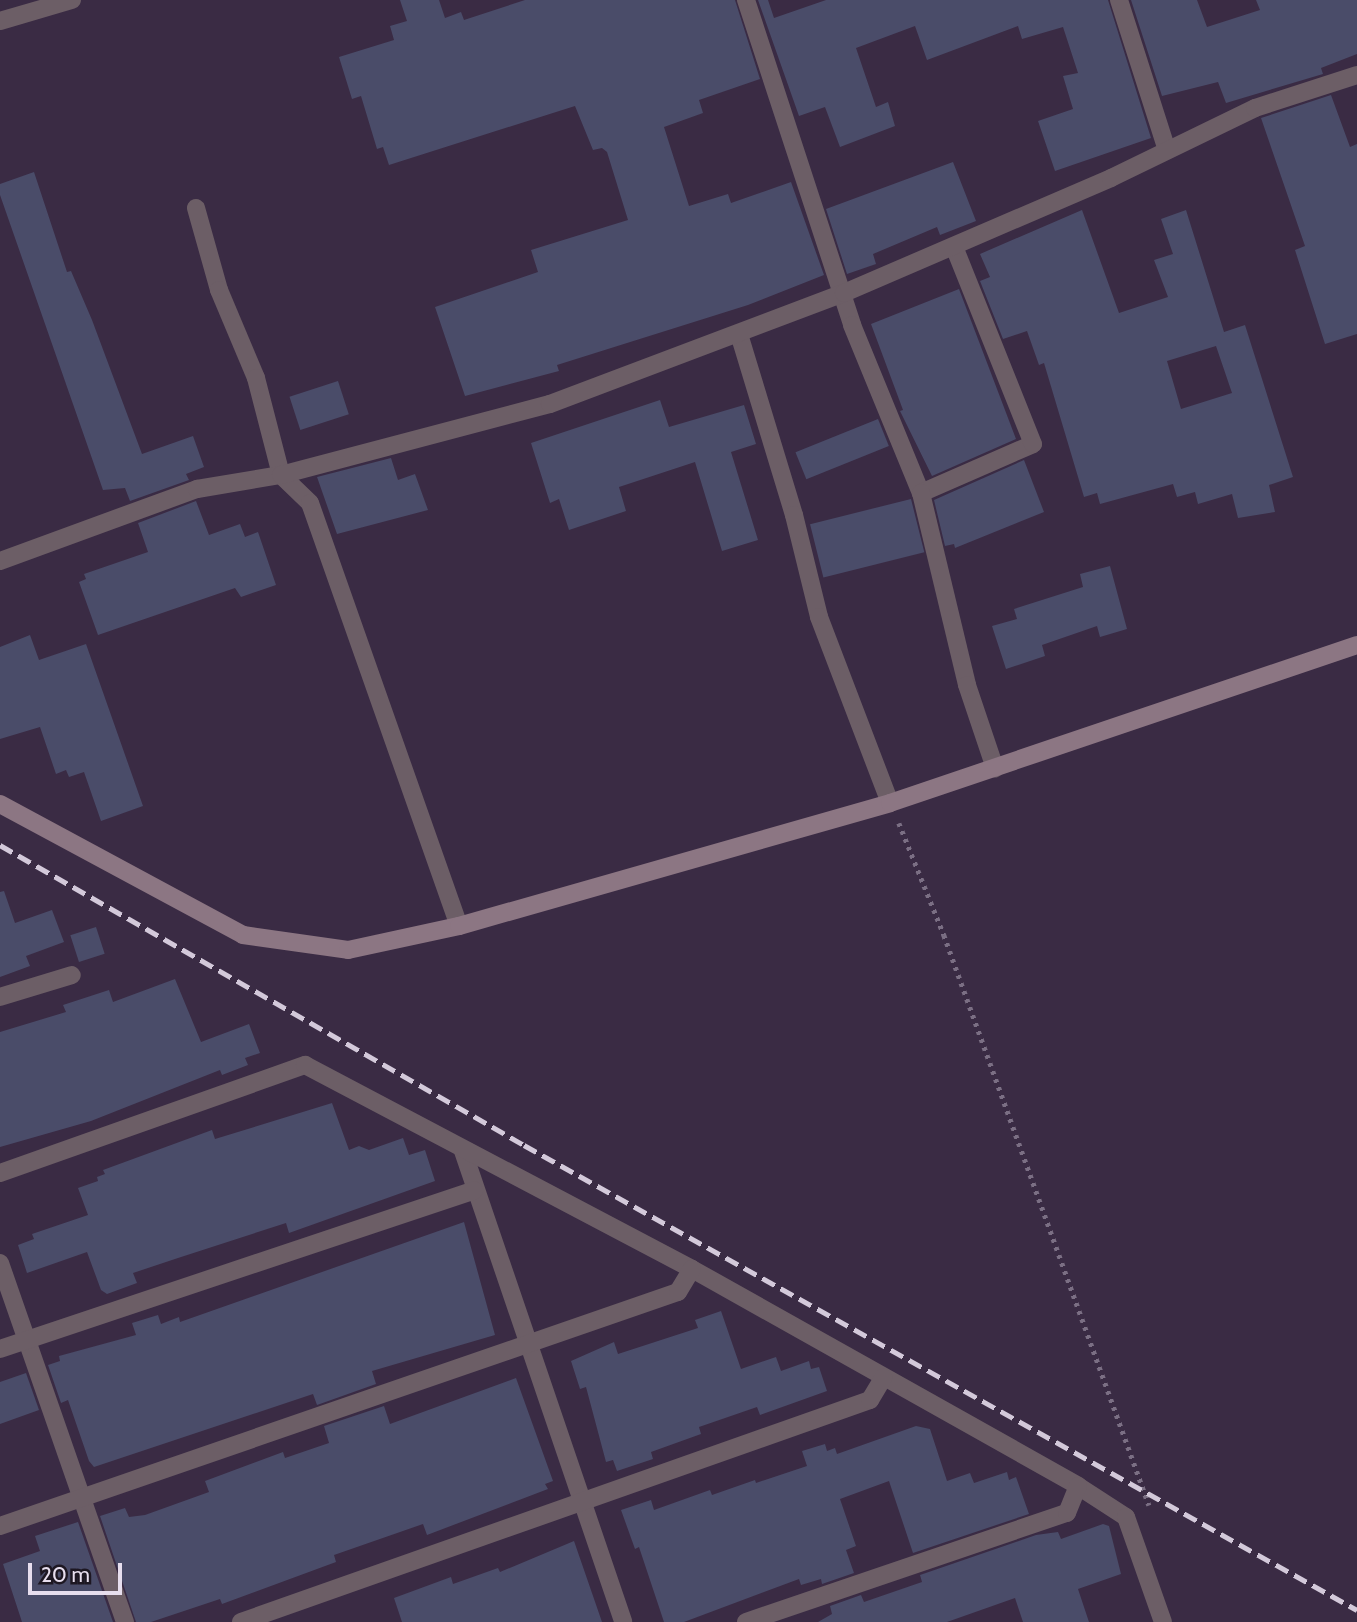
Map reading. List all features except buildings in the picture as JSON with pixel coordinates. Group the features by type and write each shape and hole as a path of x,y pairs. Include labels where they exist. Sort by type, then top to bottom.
{"street":[{"path":"0,21 28,6 72,0"},
{"path":"746,0 844,293 852,325 921,493 967,685 995,768"},
{"path":"1119,0 1167,150"},
{"path":"0,561 197,488 281,475 550,404 844,293 954,246 1255,108 1355,81"},
{"path":"196,208 219,290 256,378 281,475 310,503 459,926"},
{"path":"921,493 1033,444 954,246"},
{"path":"739,334 794,515 819,617 890,803"},
{"path":"0,804 243,935 348,950 459,926 890,803 1357,645"},
{"path":"0,997 72,975"},
{"path":"0,1173 305,1065 463,1151 692,1269 1078,1486 1126,1517 1163,1622"},
{"path":"463,1151 474,1190 623,1622"},
{"path":"0,1349 474,1190"},
{"path":"0,1263 125,1622"},
{"path":"0,1526 678,1292 692,1269"},
{"path":"241,1622 582,1505 870,1400 883,1378"},
{"path":"746,1622 1067,1513 1078,1486"}],"path":[{"path":"890,803 944,935 1153,1517"}],"railway":[{"path":"0,845 524,1145 1357,1610"}]}
